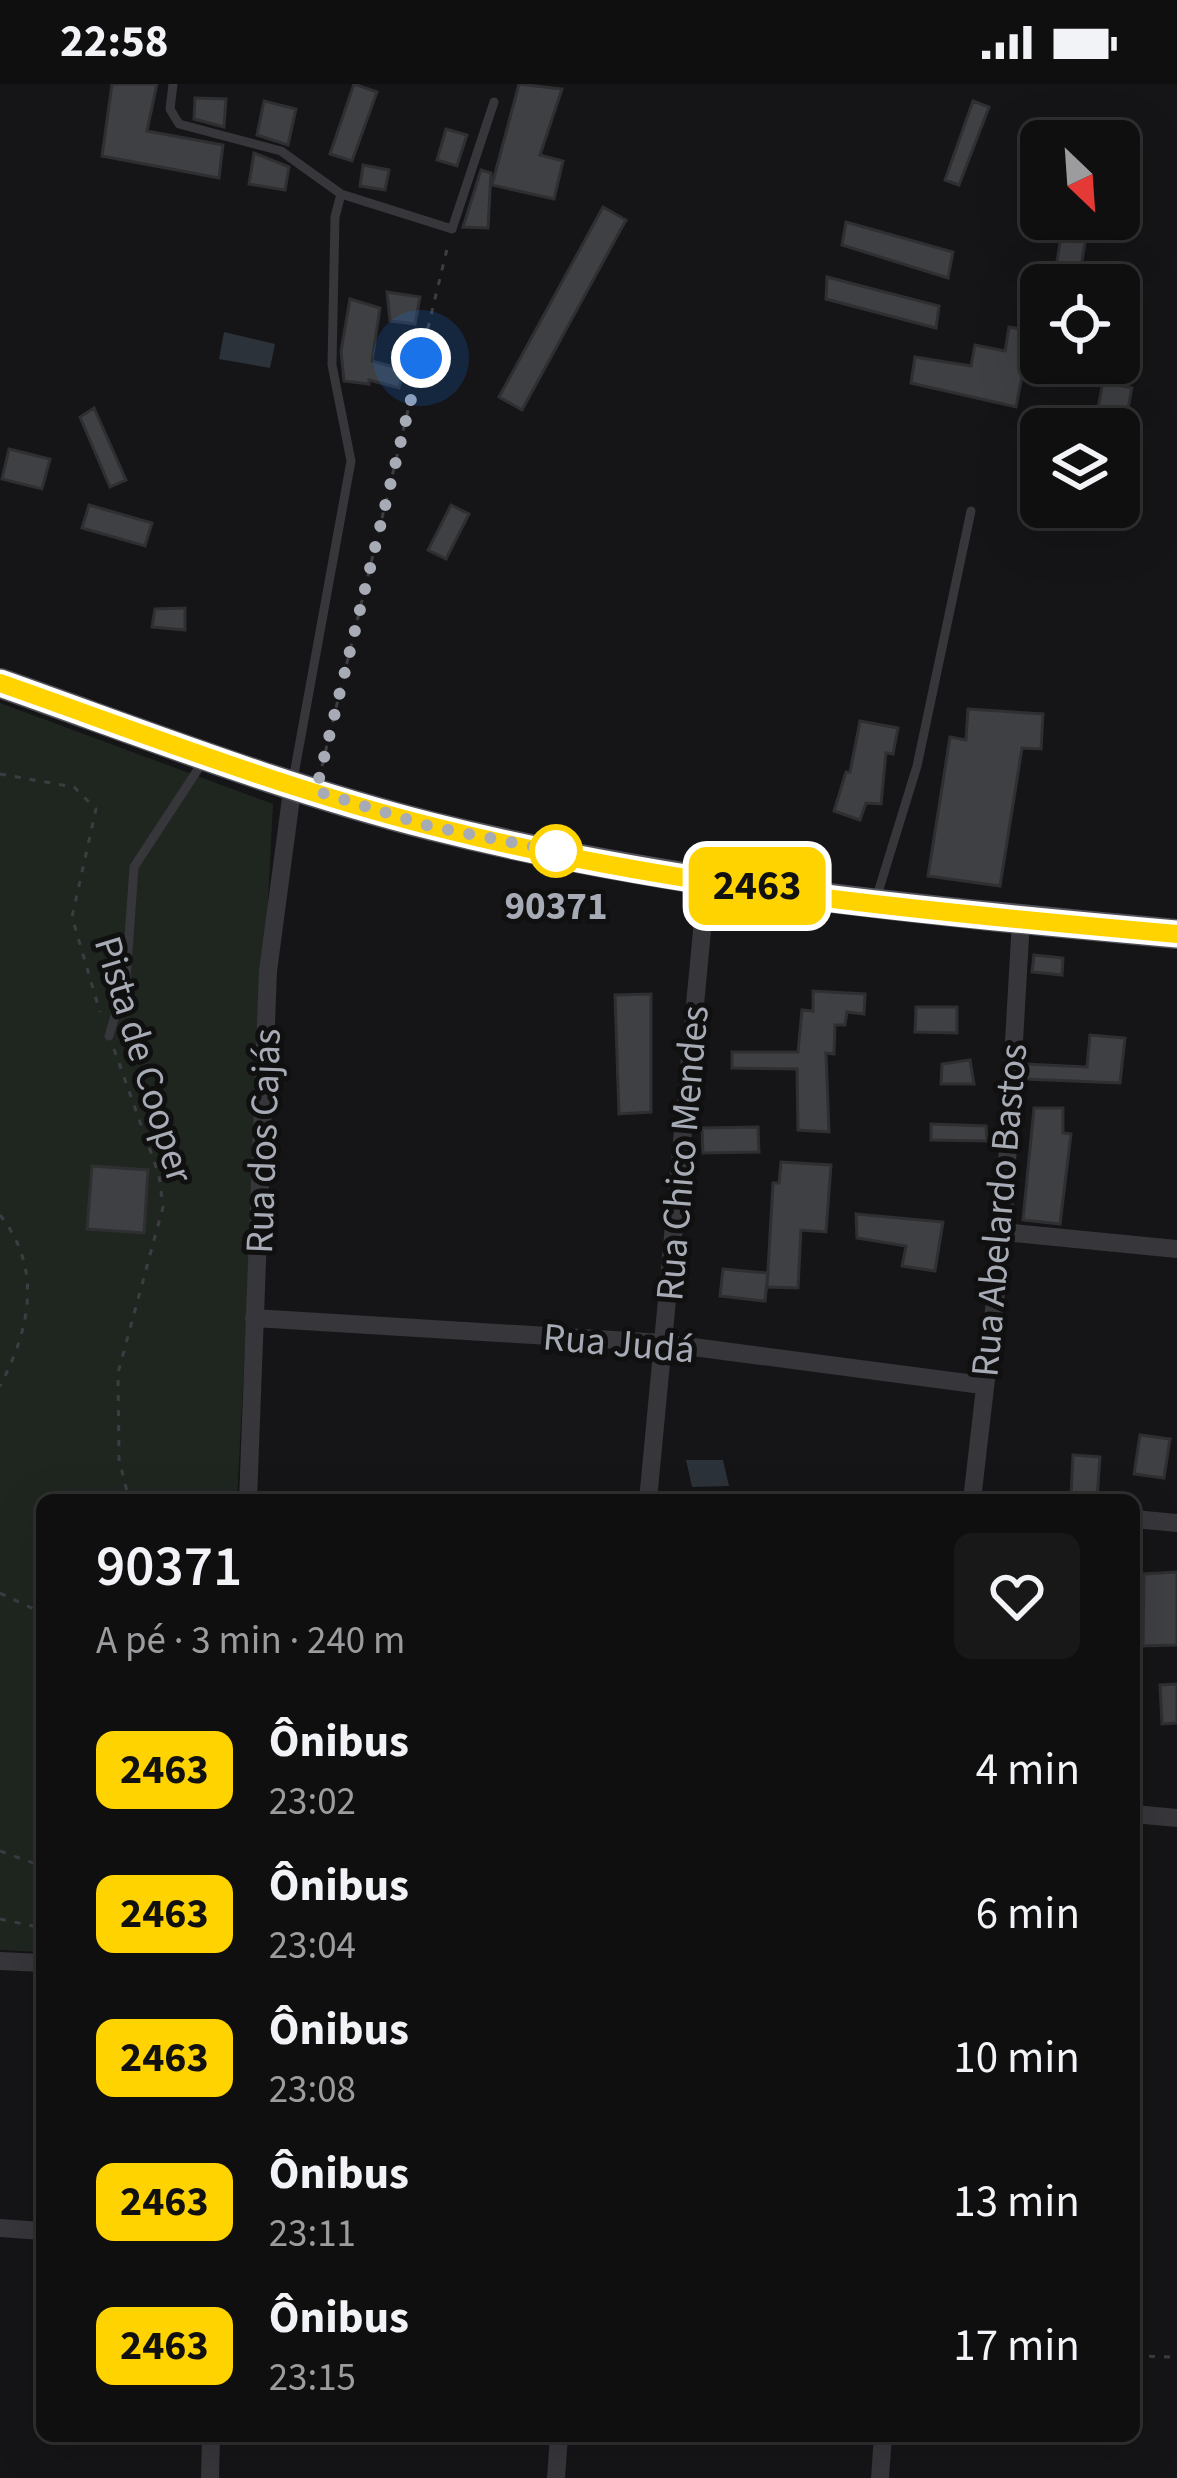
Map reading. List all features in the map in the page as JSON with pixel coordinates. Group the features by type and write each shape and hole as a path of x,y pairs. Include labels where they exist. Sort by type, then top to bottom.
{"main road":[{"path":"0,683 207,756 486,839 874,904 1177,934"}],"street":[{"name":"Rua dos Cajás","path":"248,1494 268,971 304,787"},
{"name":"Rua Chico Mendes","path":"649,1494 706,878"},
{"name":"Rua Abelardo Bastos","path":"973,1494 1003,1232 1021,920"},
{"path":"1003,1232 1177,1249"},
{"name":"Rua Judá","path":"254,1318 663,1342 982,1385"},
{"path":"1140,1519 1177,1522"},
{"path":"1140,1815 1177,1818"},
{"path":"0,1961 36,1963"},
{"path":"0,2228 36,2230"},
{"path":"210,2478 211,2442"},
{"path":"556,2478 559,2442"},
{"path":"880,2478 883,2442"}],"lane":[{"path":"173,84 170,109 179,124 298,158 341,194 452,229 494,102"},
{"path":"304,787 351,461 332,365 335,217 341,194"},
{"path":"874,904 922,747 970,511"},
{"path":"109,1036 127,979 134,867 207,756"}],"path":[{"path":"304,787 452,229"},
{"name":"Pista de Cooper","path":"0,774 74,787 96,809 72,917 109,1036 148,1138 163,1208 118,1373 119,1459 128,1494"},
{"path":"0,1215 28,1264 29,1304 19,1351 0,1386"},
{"path":"0,1593 36,1610"},
{"path":"0,1851 36,1864"},
{"path":"0,1918 36,1927"},
{"path":"1140,2356 1175,2357"}],"shaded area":[{"path":"224,332 275,344 270,368 219,359"},
{"path":"0,703 273,804 237,1494 36,1494 36,1952 0,1950"},
{"path":"686,1460 723,1460 729,1486 692,1487"}],"building":[{"path":"112,84 157,84 147,131 223,145 219,178 102,156"},
{"path":"354,84 377,92 352,161 330,154"},
{"path":"519,84 562,89 540,155 563,161 554,199 492,185"},
{"path":"195,98 226,99 224,127 194,119"},
{"path":"264,101 296,109 288,145 257,135"},
{"path":"973,101 989,107 959,185 945,180"},
{"path":"446,129 467,135 457,166 437,160"},
{"path":"254,153 289,167 285,190 249,184"},
{"path":"363,165 389,170 385,190 360,186"},
{"path":"481,170 491,173 488,228 463,227"},
{"path":"603,207 626,220 522,410 499,397"},
{"path":"846,222 953,252 948,278 842,245"},
{"path":"1060,240 1086,240 1082,264 1056,264"},
{"path":"827,277 939,306 936,328 826,299"},
{"path":"387,292 420,297 415,324 390,321"},
{"path":"350,299 380,308 372,361 404,370 399,388 369,380 369,384 344,381 341,351"},
{"path":"1009,327 1020,329 1016,407 911,383 915,357 971,366 975,345 1005,351"},
{"path":"1103,384 1132,388 1128,408 1098,408"},
{"path":"94,408 126,480 110,487 80,417"},
{"path":"9,449 50,459 42,489 2,479"},
{"path":"89,505 152,523 145,546 82,528"},
{"path":"451,505 469,514 446,559 428,550"},
{"path":"185,608 185,630 152,627 155,609"},
{"path":"968,709 1043,714 1041,749 1022,748 1000,886 928,876 950,737 966,740"},
{"path":"860,721 898,728 893,754 886,753 881,804 866,803 860,820 834,811 846,772 850,772"},
{"path":"1034,955 1063,958 1062,975 1032,972"},
{"path":"813,991 865,994 864,1014 847,1012 845,1025 835,1025 834,1054 826,1053 829,1132 798,1130 797,1069 732,1068 732,1052 798,1052 802,1010 813,1011"},
{"path":"651,994 651,1112 619,1114 615,995"},
{"path":"916,1007 957,1007 957,1033 915,1032"},
{"path":"1090,1035 1125,1038 1120,1083 1025,1079 1026,1064 1087,1067"},
{"path":"970,1060 974,1084 941,1084 942,1064"},
{"path":"1034,1108 1063,1108 1063,1133 1071,1134 1060,1224 1023,1220"},
{"path":"931,1124 986,1126 987,1141 931,1140"},
{"path":"758,1127 759,1152 703,1153 702,1128"},
{"path":"781,1162 831,1165 826,1232 801,1230 798,1288 767,1287 773,1183 779,1183"},
{"path":"92,1166 148,1170 144,1233 87,1229"},
{"path":"856,1214 943,1222 935,1271 902,1266 906,1246 857,1238"},
{"path":"723,1269 768,1273 765,1301 720,1296"},
{"path":"1140,1435 1170,1439 1164,1478 1134,1474"},
{"path":"1073,1455 1100,1457 1097,1494 1071,1494"},
{"path":"1177,1572 1177,1645 1143,1646 1144,1574"},
{"path":"1177,1684 1177,1723 1162,1724 1160,1685"}],"bus line":[{"name":"2463","path":"0,683 316,791 486,839 874,904 1177,934"}],"place":[{"name":"90371","path":"556,851"}],"route":[{"path":"421,358 316,791 429,826 556,851"}]}
